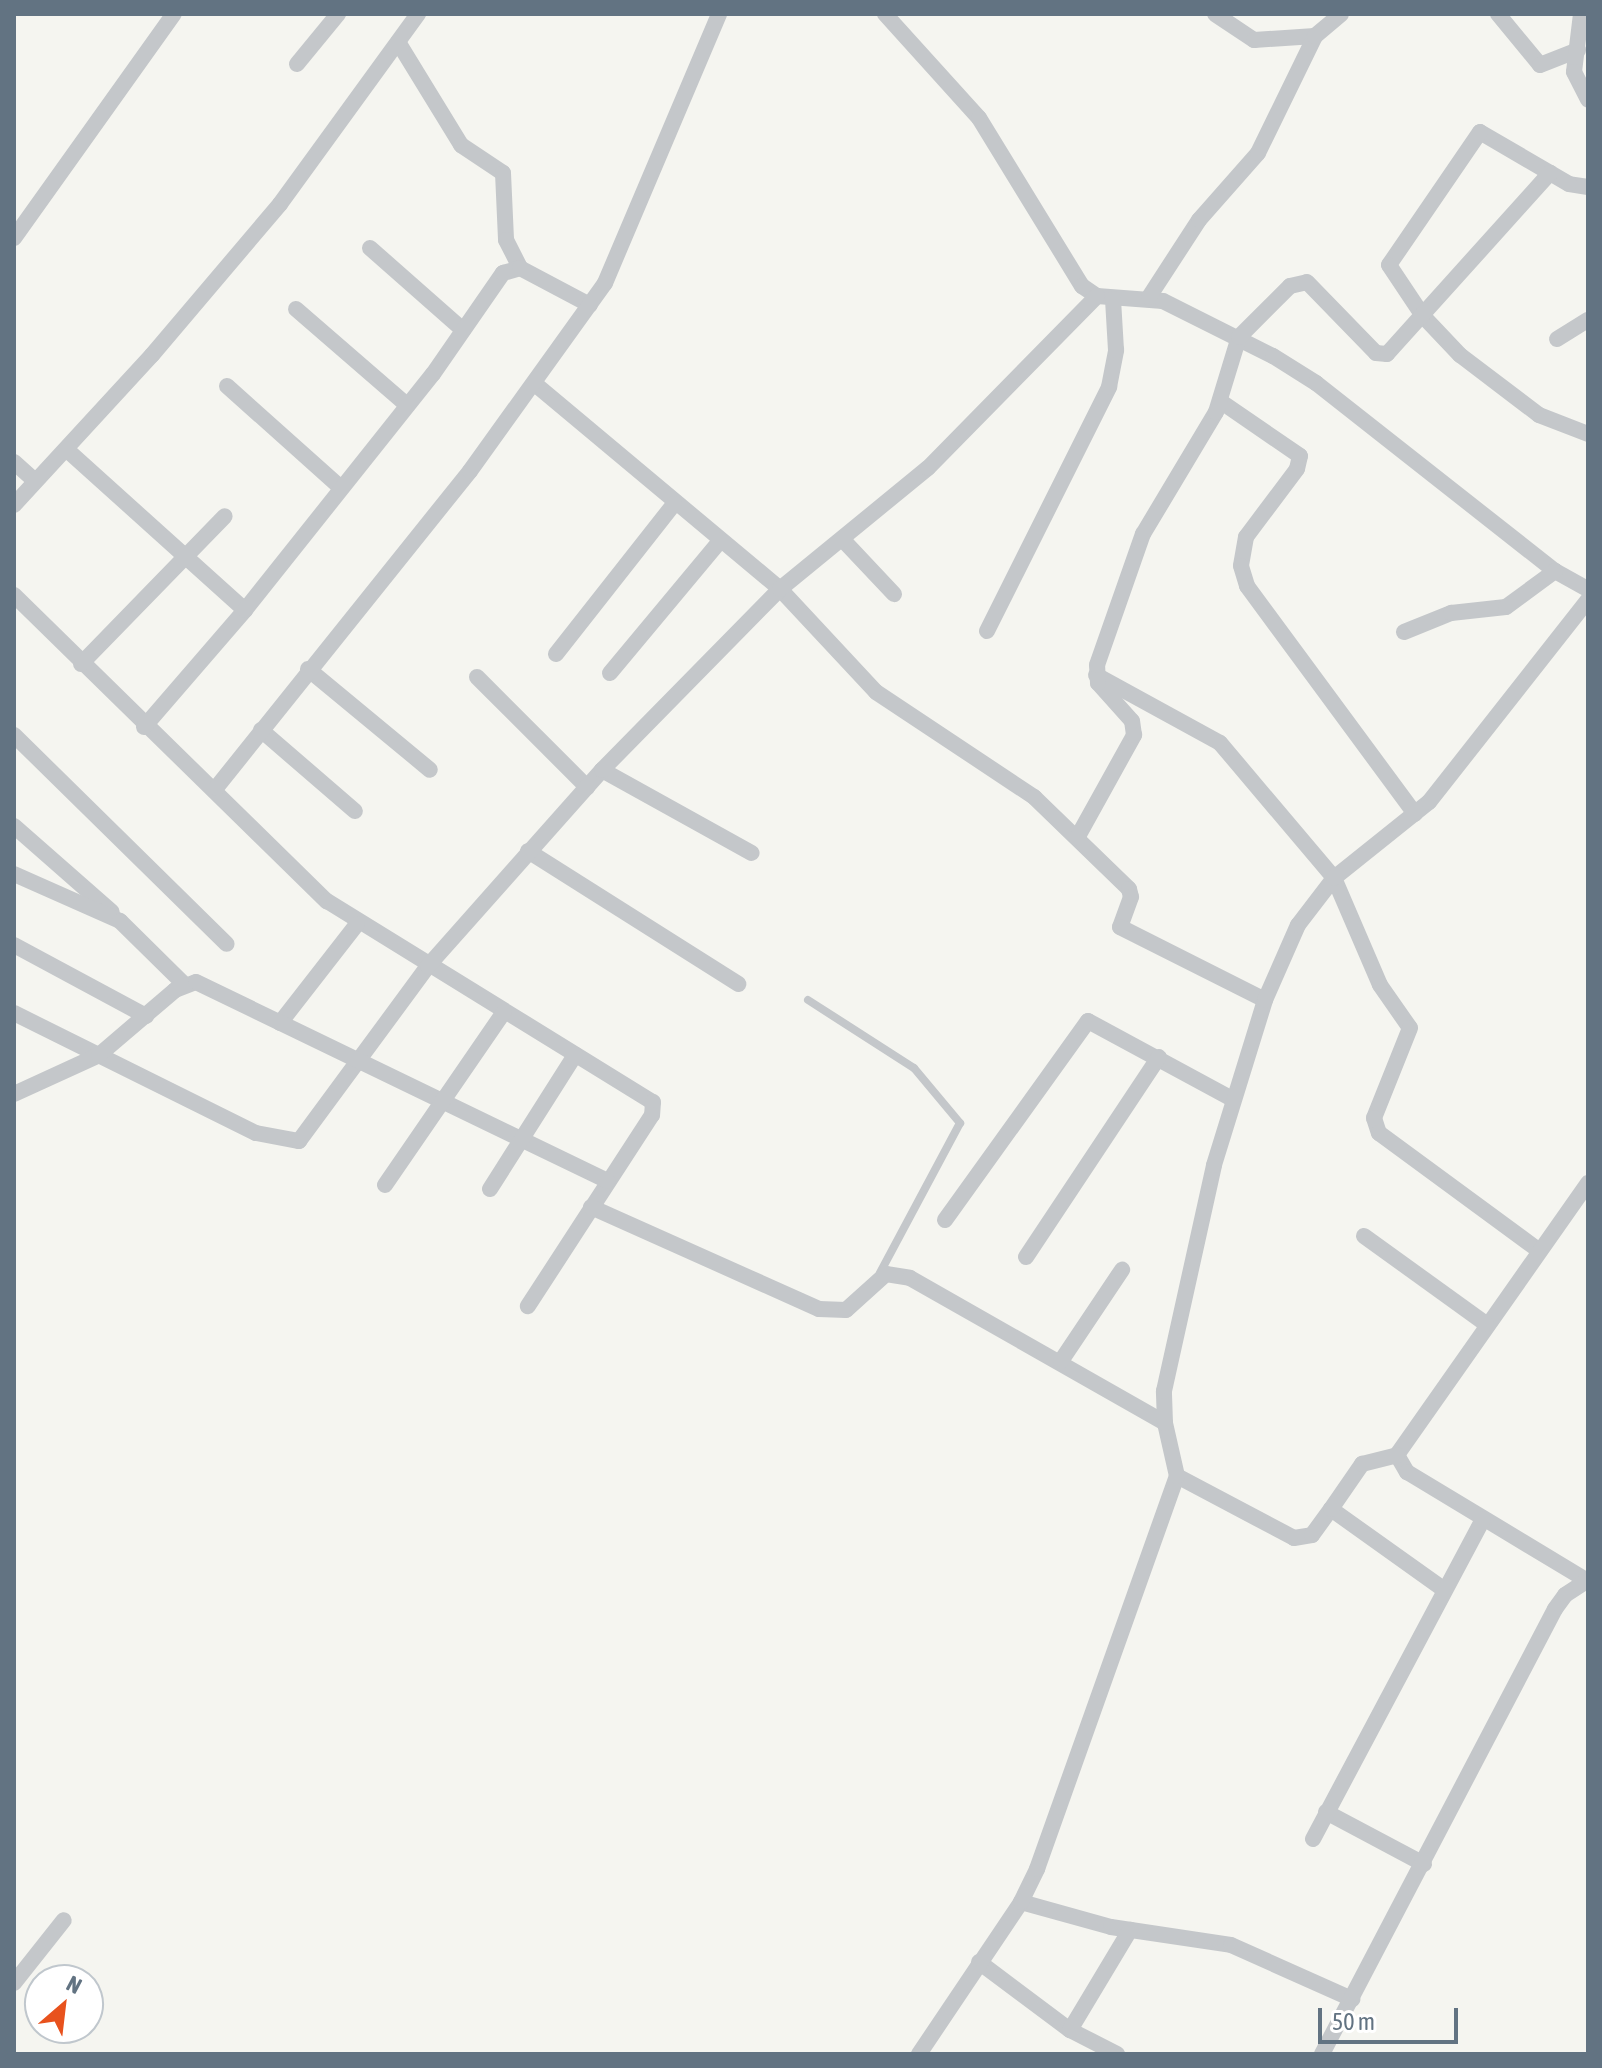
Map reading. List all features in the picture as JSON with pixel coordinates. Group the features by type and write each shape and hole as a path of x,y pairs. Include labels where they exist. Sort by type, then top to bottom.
{"street":[{"path":"14,238 174,14"},
{"path":"297,64 338,14"},
{"path":"14,505 280,204 418,14"},
{"path":"216,788 535,384 590,305 619,252 719,14"},
{"path":"885,14 979,118 1082,286 1105,297 1149,297 1239,337 1316,383 1555,571 1588,589"},
{"path":"1215,14 1254,40 1315,36"},
{"path":"1149,297 1199,220 1258,153 1315,36 1341,14"},
{"path":"1498,14 1540,65 1578,50"},
{"path":"1581,14 1574,72 1588,100"},
{"path":"398,42 461,145 503,173 506,240 520,268 590,305"},
{"path":"1588,187 1576,187 1550,173 1490,134 1473,138 1390,259 1391,272 1423,316 1460,355 1539,415 1588,434"},
{"path":"1077,838 1134,735 1132,721 1102,690 1096,675 1143,534 1220,401 1239,337 1298,282 1315,288 1381,356 1423,316 1550,173"},
{"path":"370,248 463,330"},
{"path":"144,727 245,610 407,405 503,273 520,268"},
{"path":"14,1013 256,1133 291,1143 307,1135 428,966 602,770 780,589 844,541 928,468 1105,297"},
{"path":"987,631 1109,387 1116,350 1105,297"},
{"path":"296,309 407,405"},
{"path":"1557,339 1588,320"},
{"path":"535,384 674,504 780,589 876,692 1016,781 1131,892 1120,927 1265,1000"},
{"path":"227,386 341,488"},
{"path":"1220,401 1300,456 1297,469 1246,537 1241,566 1247,586 1260,611 1415,814"},
{"path":"66,449 245,610"},
{"path":"14,462 35,481"},
{"path":"556,654 674,504"},
{"path":"81,664 225,516"},
{"path":"610,673 720,541"},
{"path":"844,541 894,594"},
{"path":"1404,632 1451,613 1506,607 1555,571"},
{"path":"14,595 144,727 216,788 310,886 357,924 646,1096 655,1108 528,1306"},
{"path":"919,2054 1021,1902 1047,1845 1177,1476 1165,1423 1164,1391 1232,1099 1265,1000 1298,925 1334,878 1415,814 1588,600"},
{"path":"308,669 430,770"},
{"path":"1096,675 1220,743 1334,878 1380,985 1410,1028 1374,1118 1379,1133 1538,1250"},
{"path":"477,677 587,787"},
{"path":"261,730 355,811"},
{"path":"14,735 227,944"},
{"path":"602,770 752,853"},
{"path":"14,826 120,921 185,985"},
{"path":"528,851 738,984"},
{"path":"14,874 120,921"},
{"path":"280,1023 357,924"},
{"path":"14,945 146,1016"},
{"path":"14,1094 99,1055 185,985 206,985 443,1105 607,1181"},
{"path":"385,1185 443,1105 504,1012"},
{"path":"945,1220 1082,1025 1099,1023 1232,1099"},
{"path":"490,1189 575,1055"},
{"path":"1026,1257 1159,1057"},
{"path":"1177,1476 1294,1538 1312,1535 1362,1464 1397,1455 1486,1324 1588,1183"},
{"path":"591,1207 819,1309 846,1310 886,1274 910,1278 1061,1361 1165,1423"},
{"path":"1364,1236 1486,1324"},
{"path":"1061,1361 1122,1270"},
{"path":"1322,2054 1555,1609 1565,1595 1588,1580 1407,1472 1397,1455"},
{"path":"1331,1509 1443,1589"},
{"path":"1313,1839 1443,1589 1483,1519"},
{"path":"1326,1812 1424,1864"},
{"path":"1021,1902 1130,1930 1231,1945 1352,1999"},
{"path":"14,1983 64,1920"},
{"path":"1070,2030 1130,1930"},
{"path":"979,1962 1070,2030 1117,2054"}],"lane":[{"path":"808,1000 914,1068 960,1123 876,1281"}]}
